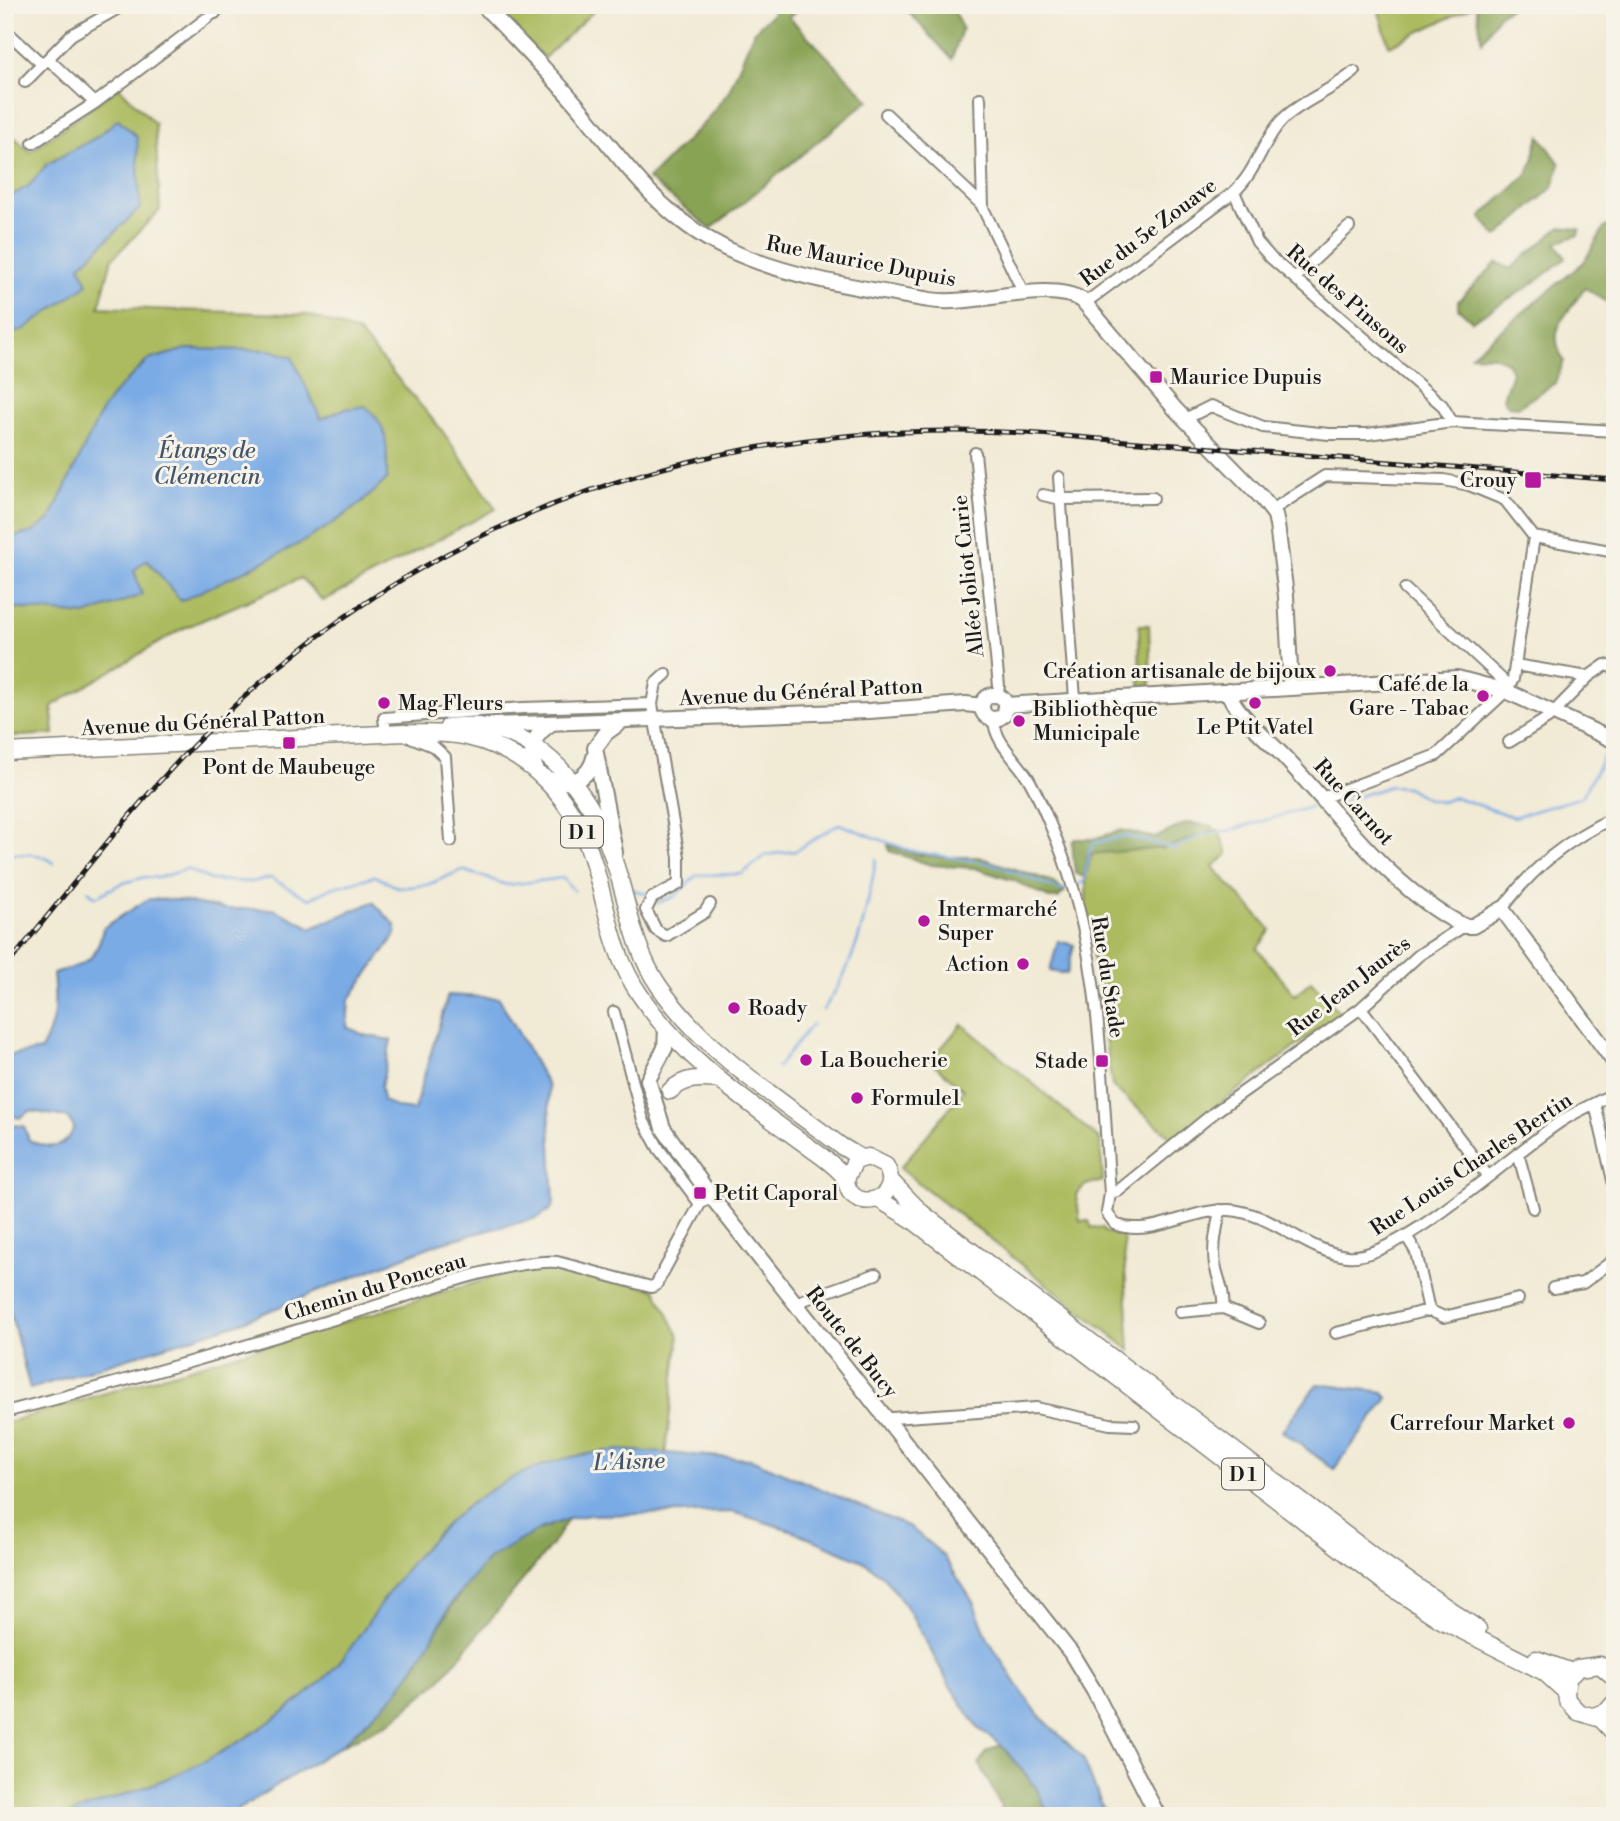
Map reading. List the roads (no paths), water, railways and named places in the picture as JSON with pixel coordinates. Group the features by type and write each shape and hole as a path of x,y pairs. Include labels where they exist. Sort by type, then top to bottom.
{"main road":[{"name":"Rue Maurice Dupuis","path":"483,5 538,61 651,196 674,216 724,247 752,260 797,273 940,302 973,302 1060,292 1085,303"},
{"path":"1085,303 1185,419 1272,510 1278,525 1286,596 1291,687"},
{"path":"1001,700 1002,716 994,719 984,714 982,706 985,699 1075,699 1457,678 1507,689 1615,741"},
{"name":"Rue Carnot","path":"1228,691 1237,707 1365,848 1399,880 1464,926"},
{"name":"Avenue du Général Patton","path":"479,726 570,721 622,722 966,704 982,706"},
{"path":"570,721 588,733 595,751 618,871"},
{"path":"552,723 538,733 532,748 540,773 554,783 573,782 589,771 595,751 606,733 622,722"},
{"name":"D 1","path":"404,733 479,726 532,748 554,762 573,782 606,835 634,932 648,967 687,1022 705,1040 791,1108 861,1158"},
{"name":"Avenue du Général Patton","path":"5,752 404,733"},
{"name":"D 1","path":"404,733 466,737 512,754 540,773 572,815 587,842 616,946 633,984 666,1029 719,1080 825,1158 846,1179"},
{"path":"1502,909 1615,1063"},
{"name":"Rue Jean Jaurès","path":"1464,926 1473,926 1502,909"},
{"name":"Route de Bucy","path":"666,1029 665,1048 648,1080 659,1120 705,1200 795,1303 1080,1667 1158,1816"},
{"path":"670,1091 678,1084 696,1077 719,1080"},
{"name":"Route de Bucy","path":"670,1091 665,1118 673,1145"},
{"path":"861,1158 881,1161 886,1166 890,1180 888,1188 878,1199 864,1200 851,1193 846,1179 850,1166 861,1158"},
{"name":"D 1","path":"890,1180 922,1213 1427,1596 1491,1636 1535,1658 1572,1672"},
{"name":"D 1","path":"878,1199 911,1219 1385,1583 1441,1620 1544,1672 1566,1692"},
{"path":"1614,1675 1592,1664 1572,1672 1566,1692 1572,1707 1585,1716 1606,1712 1615,1702"},
{"path":"1615,1702 1615,1713"},
{"path":"1593,1716 1601,1719 1615,1734"}],"street":[{"path":"25,82 71,35 124,5"},
{"path":"201,5 215,13"},
{"path":"33,143 94,103 224,5"},
{"path":"5,30 94,103"},
{"name":"Rue du 5e Zouave","path":"1085,303 1234,191 1249,178 1276,126 1285,116 1339,85 1354,72"},
{"path":"980,98 984,208"},
{"path":"886,114 984,208 1024,295"},
{"name":"Rue des Pinsons","path":"1234,191 1257,242 1271,258 1442,405 1452,422"},
{"path":"1295,278 1349,227"},
{"path":"1185,419 1211,406 1255,425 1309,432 1368,434 1452,422 1615,431"},
{"name":"Allée Joliot Curie","path":"975,453 1001,700"},
{"path":"1272,510 1312,481 1325,476 1444,480 1469,485 1505,500 1534,537 1615,552"},
{"path":"1059,477 1075,699"},
{"path":"1043,495 1061,499 1153,498"},
{"path":"1322,799 1437,755 1507,689 1515,665 1534,537"},
{"path":"1405,589 1507,689"},
{"path":"1515,665 1588,677"},
{"path":"1509,742 1554,713 1588,677 1605,665 1615,668"},
{"path":"666,674 656,683 652,704 656,739 654,751 679,884 647,903 650,920 660,934 666,936 705,912 710,904"},
{"path":"386,733 384,718 523,708 652,704"},
{"name":"Rue du Stade","path":"994,719 999,738 1044,808 1064,860 1085,932 1098,1014 1110,1193 1107,1213 1109,1219"},
{"path":"404,733 433,746 445,757 451,841"},
{"name":"Rue Jean Jaurès","path":"1502,909 1516,889 1564,844 1615,817"},
{"name":"Rue Jean Jaurès","path":"1110,1193 1118,1191 1215,1112 1361,1008 1419,955 1464,926"},
{"path":"1361,1008 1487,1175"},
{"name":"Route de Bucy","path":"614,1012 643,1120 659,1149 705,1200"},
{"name":"Rue Louis Charles Bertin","path":"1109,1219 1120,1226 1145,1226 1220,1210 1248,1213 1330,1252 1347,1256 1373,1254 1406,1237 1564,1119 1615,1093"},
{"path":"1595,1104 1615,1189"},
{"path":"1518,1153 1533,1208"},
{"name":"Chemin du Ponceau","path":"5,1412 271,1338 465,1279 541,1261 557,1262 651,1287 656,1285 705,1200"},
{"path":"1220,1210 1215,1239 1215,1262 1224,1300 1223,1308"},
{"path":"1406,1237 1416,1252 1429,1310"},
{"path":"1553,1289 1583,1283 1615,1259"},
{"path":"795,1303 876,1274"},
{"path":"1336,1333 1429,1310 1444,1317 1518,1299"},
{"path":"1180,1312 1223,1308 1259,1323"},
{"path":"888,1421 892,1418 1036,1408 1111,1424 1134,1425"}],"water":[{"path":"118,119 137,137 140,208 80,266 88,284 23,330 5,335 5,199 29,186 47,164 97,137"},
{"name":"Étangs de Clémencin","path":"186,349 271,350 292,357 321,419 344,409 365,406 373,413 385,438 387,479 341,518 316,534 181,601 147,560 134,570 142,595 85,615 5,607 5,538 33,532 50,519 101,412 115,392 148,360"},
{"path":"148,899 177,900 224,909 274,909 312,928 373,902 395,925 396,934 349,1000 347,1027 364,1035 391,1040 381,1087 383,1100 397,1108 414,1110 448,995 499,998 548,1086 554,1202 551,1209 537,1218 439,1243 236,1324 30,1389 5,1292 5,1129 10,1125 24,1126 29,1140 56,1146 71,1135 74,1127 67,1117 30,1111 20,1118 6,1115 5,1056 41,1050 50,1031 54,1013 53,973 87,960 97,948 103,928"},
{"path":"1058,941 1074,945 1067,974 1050,971"},
{"path":"1317,1384 1384,1392 1388,1398 1334,1469 1282,1431"},
{"name":"L'Aisne","path":"620,1450 751,1459 910,1527 943,1555 973,1602 988,1639 1022,1692 1039,1715 1083,1758 1106,1816 1049,1816 1036,1787 1001,1745 978,1728 950,1686 911,1614 885,1578 863,1561 793,1531 733,1512 589,1515 568,1519 540,1529 488,1559 452,1602 428,1646 395,1695 340,1746 226,1816 65,1816 153,1784 205,1761 262,1727 297,1702 335,1667 409,1565 433,1538 485,1493 546,1464 581,1455"}],"waterway":[{"path":"1335,804 1390,786 1407,787 1427,799 1441,802 1455,797 1514,817 1582,797 1609,747"},
{"path":"1079,884 1084,882 1090,850 1094,843 1126,836 1175,849 1202,835 1231,830 1317,805"},
{"path":"657,903 674,897 697,875 742,874 766,855 795,851 839,824 911,851 994,864 1060,890 1065,889"},
{"path":"5,854 37,855 54,863"},
{"path":"823,1010 852,957 869,899 876,859"},
{"path":"88,891 96,897 120,884 145,877 158,878 187,869 211,880 251,882 271,878 309,899 332,888 375,876 399,888 427,885 462,870 507,885 563,878 574,891"},
{"path":"630,889 648,894"},
{"path":"777,1068 812,1024"}],"railway":[{"path":"5,968 159,782 215,724 302,649 393,585 489,533 589,491 693,461 801,441 912,432 1026,433 1615,480"}],"place":[{"name":"Maurice Dupuis","path":"1156,377"},
{"name":"Crouy","path":"1533,480"},
{"name":"Création artisanale de bijoux","path":"1330,671"},
{"name":"Café de la Gare - Tabac","path":"1483,696"},
{"name":"Mag Fleurs","path":"384,703"},
{"name":"Le Ptit Vatel","path":"1255,703"},
{"name":"Bibliothèque Municipale","path":"1019,721"},
{"name":"Pont de Maubeuge","path":"289,743"},
{"name":"Intermarché Super","path":"924,921"},
{"name":"Action","path":"1023,964"},
{"name":"Roady","path":"734,1008"},
{"name":"La Boucherie","path":"806,1060"},
{"name":"Stade","path":"1102,1061"},
{"name":"Formule1","path":"857,1098"},
{"name":"Petit Caporal","path":"700,1193"},
{"name":"Carrefour Market","path":"1569,1423"}]}
